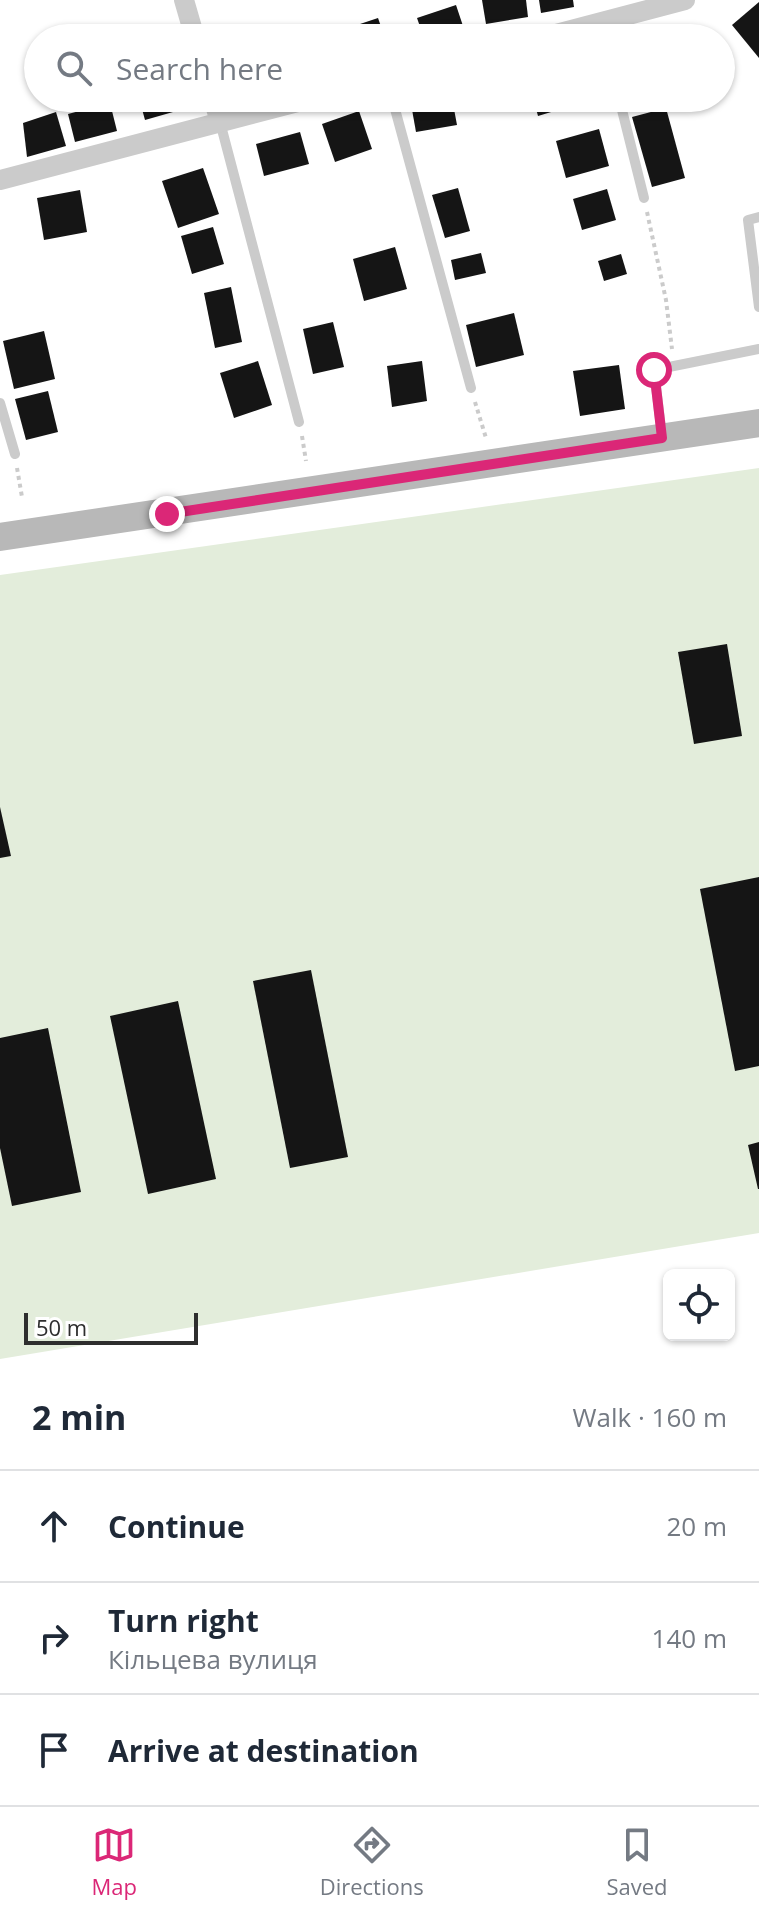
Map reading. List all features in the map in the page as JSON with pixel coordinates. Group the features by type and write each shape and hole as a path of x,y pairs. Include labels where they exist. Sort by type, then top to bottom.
{"main road":[{"path":"0,537 759,423"}],"street":[{"path":"184,0 191,24"},
{"path":"619,24 685,0"},
{"path":"217,112 220,122"},
{"path":"0,180 259,112"}],"lane":[{"path":"396,112 471,388"},
{"path":"622,112 644,198"},
{"path":"220,122 299,422"},
{"path":"759,217 748,220 759,307"},
{"path":"662,438 654,370 759,349"},
{"path":"0,403 15,454"}],"path":[{"path":"644,198 666,300 673,366"},
{"path":"471,388 486,438"},
{"path":"299,422 306,461"},
{"path":"15,454 22,497"}],"green space":[{"path":"759,468 759,1233 0,1359 0,575"}],"building":[{"path":"482,0 526,0 528,17 486,24"},
{"path":"539,0 573,0 574,7 541,13"},
{"path":"759,2 759,58 735,29 735,24"},
{"path":"456,5 462,24 419,24 417,18"},
{"path":"378,18 380,24 360,24"},
{"path":"56,112 66,146 27,157 23,123"},
{"path":"112,112 117,131 75,142 68,114"},
{"path":"143,112 173,112 145,120"},
{"path":"359,112 372,149 335,162 322,124"},
{"path":"412,112 455,112 457,125 416,132"},
{"path":"667,112 685,178 652,187 632,117"},
{"path":"599,129 609,166 566,178 556,141"},
{"path":"300,132 309,164 264,176 256,144"},
{"path":"203,168 219,214 178,228 162,181"},
{"path":"458,188 470,231 445,238 432,195"},
{"path":"607,189 616,220 582,230 573,199"},
{"path":"80,190 87,232 44,240 37,198"},
{"path":"213,227 224,264 192,274 181,236"},
{"path":"395,247 407,289 364,301 353,259"},
{"path":"481,253 486,273 455,280 451,260"},
{"path":"621,254 627,274 604,281 598,261"},
{"path":"231,287 242,342 215,348 204,293"},
{"path":"514,313 524,355 476,367 466,325"},
{"path":"333,322 344,367 313,374 303,329"},
{"path":"44,331 55,379 14,389 3,341"},
{"path":"258,361 272,405 234,418 220,373"},
{"path":"422,361 427,401 392,407 387,366"},
{"path":"619,365 625,409 580,416 573,371"},
{"path":"48,391 58,432 26,440 15,399"},
{"path":"727,644 742,736 694,744 678,652"},
{"path":"0,807 11,856 0,858"},
{"path":"759,877 759,1066 735,1071 700,889"},
{"path":"311,970 348,1157 290,1168 253,981"},
{"path":"178,1001 216,1179 148,1194 110,1016"},
{"path":"48,1028 81,1192 12,1206 0,1148 0,1038"},
{"path":"759,1142 759,1189 758,1189 748,1145"}],"route":[{"path":"167,514 662,438 654,370"}]}
